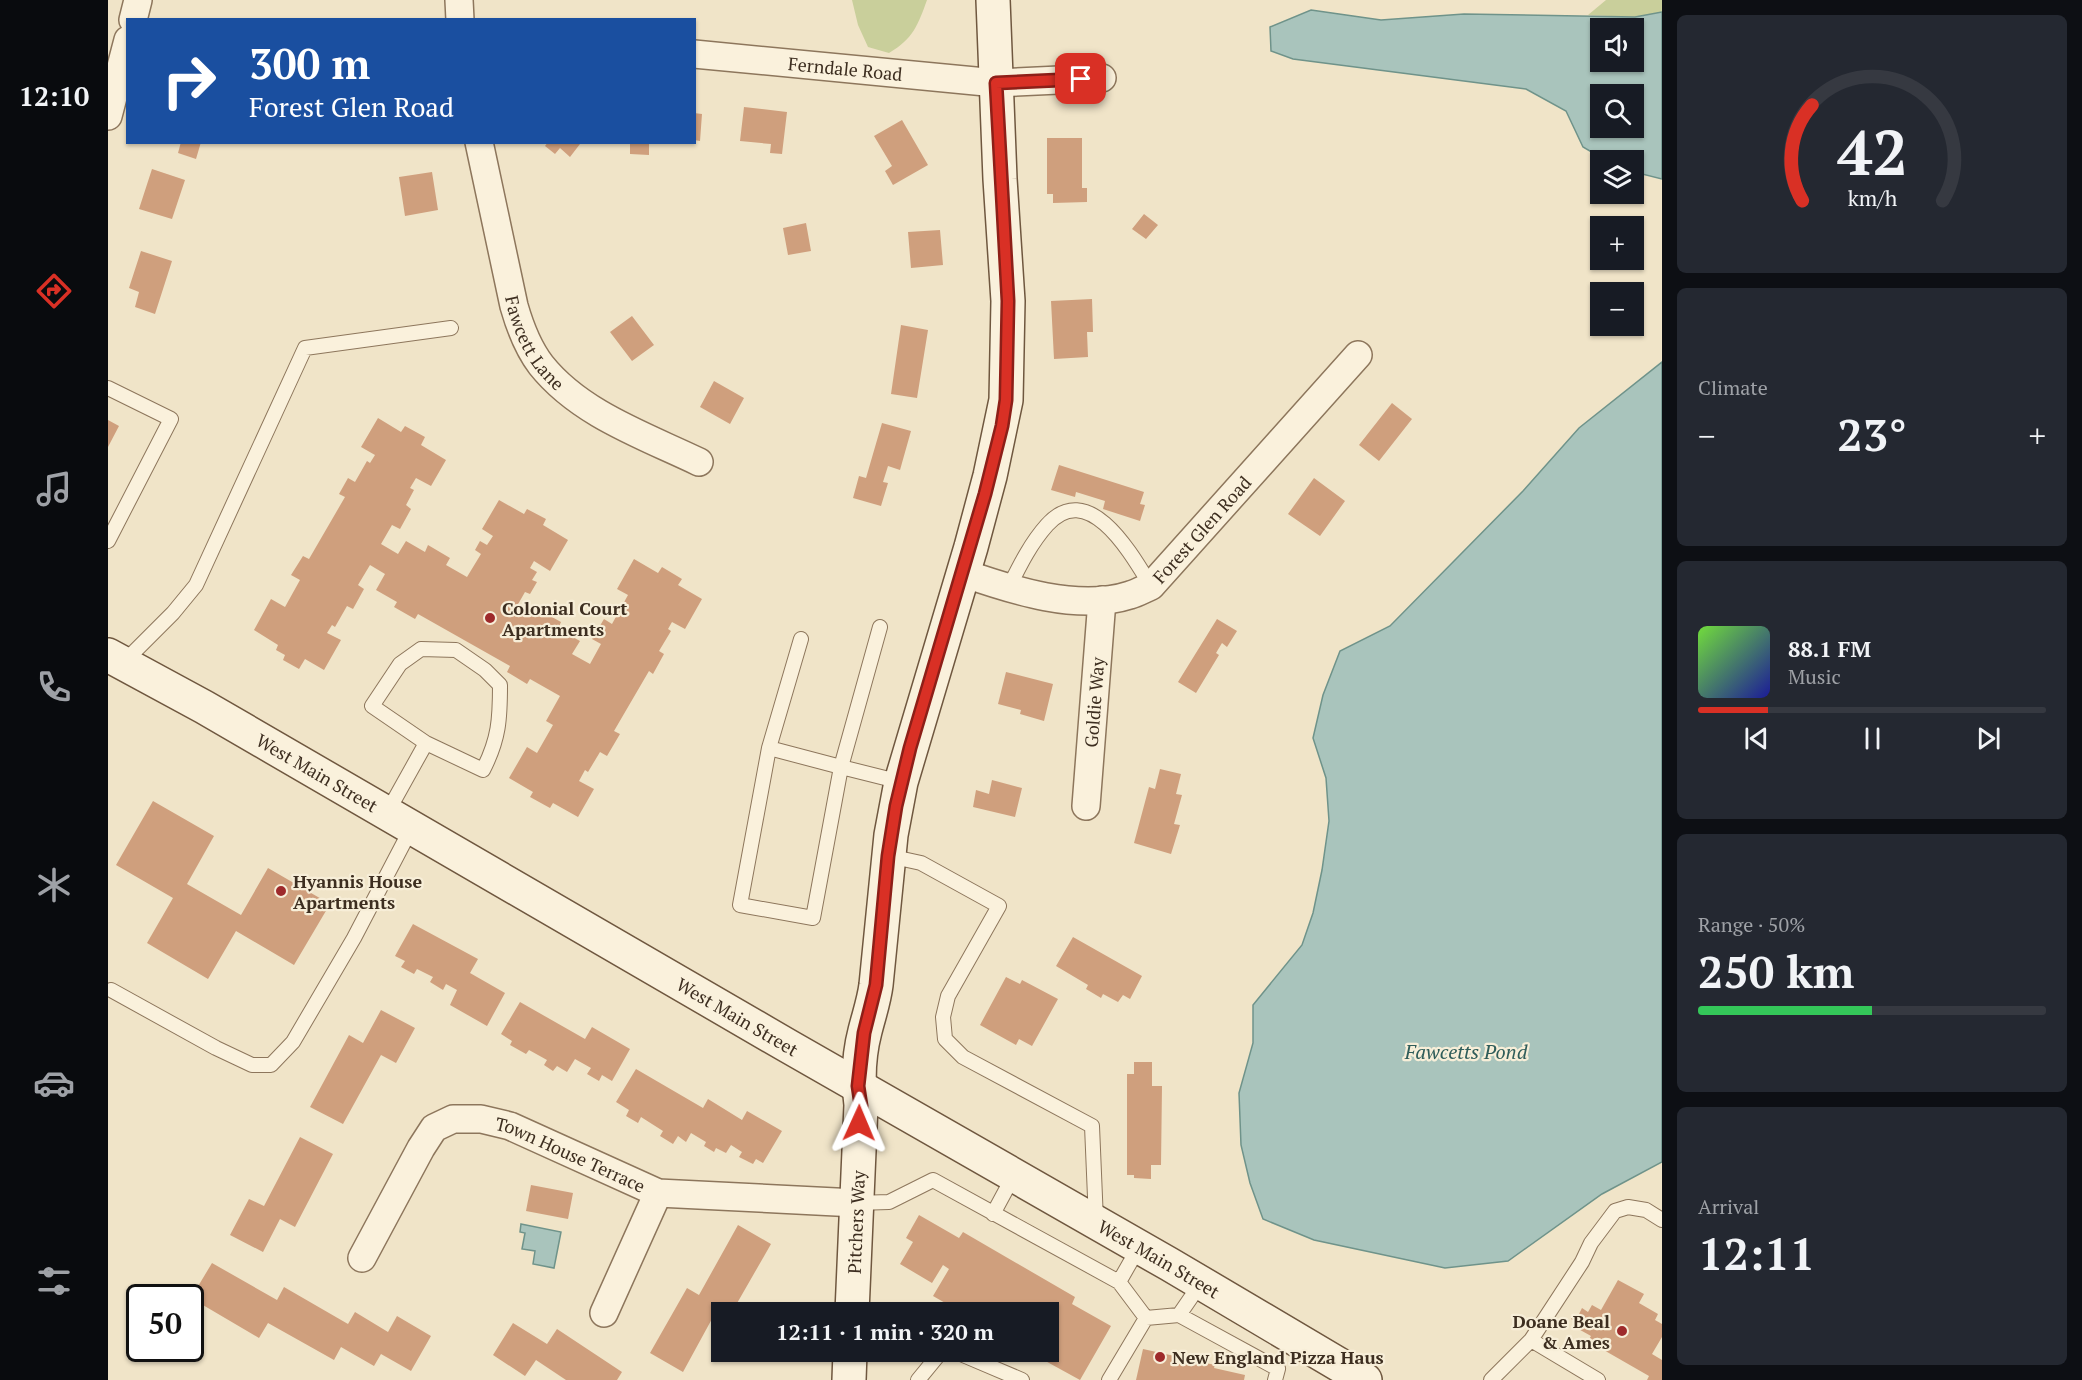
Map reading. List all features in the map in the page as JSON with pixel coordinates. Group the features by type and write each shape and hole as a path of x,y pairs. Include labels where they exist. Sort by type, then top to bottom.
{"main road":[{"name":"Pitchers Way","path":"852,1302 861,1106 858,1086 864,1033 876,985 888,856 902,782 990,476 1006,400 1008,301 993,0"},
{"name":"West Main Street","path":"115,659 204,707 1365,1380"},
{"path":"849,1380 850,1362"}],"street":[{"path":"134,18 138,0"},
{"path":"459,0 459,18"},
{"path":"108,116 126,48"},
{"name":"Ferndale Road","path":"696,54 996,83"},
{"path":"996,83 1102,78"},
{"name":"Fawcett Lane","path":"479,144 514,306 522,331 541,365 558,383 589,407 699,462"},
{"name":"Forest Glen Road","path":"963,573 1008,589 1078,600 1102,600 1129,596 1151,586 1358,356"},
{"name":"Goldie Way","path":"1086,806 1102,600"},
{"name":"Town House Terrace","path":"362,1258 434,1128 453,1119 481,1119 510,1126 658,1193 856,1203"},
{"path":"604,1313 658,1193"}],"lane":[{"path":"115,659 173,613 196,585 305,348 451,328"},
{"path":"108,388 171,419 108,541"},
{"path":"1008,589 1036,539 1048,524 1059,514 1072,511 1087,513 1113,530 1125,544 1151,586"},
{"path":"801,639 769,748 740,905 813,918 841,767 880,627"},
{"path":"421,649 456,650 485,669 500,685 500,720 494,750 483,770 426,743 372,706 400,664 421,649"},
{"path":"111,990 216,1048 252,1065 271,1065 293,1042 354,938 426,743"},
{"path":"769,748 902,782"},
{"path":"888,856 921,863 999,906 948,996 943,1017 945,1040 963,1057 1092,1126 1096,1223"},
{"path":"993,1214 1014,1175"},
{"path":"856,1203 889,1202 933,1180 1119,1282 1146,1318"},
{"path":"1491,1380 1531,1340 1582,1262 1591,1243 1615,1211 1629,1208 1646,1210 1662,1220"},
{"path":"1119,1282 1139,1247"},
{"path":"1179,1315 1201,1283"},
{"path":"1146,1318 1179,1315 1278,1369 1275,1380"},
{"path":"1109,1380 1146,1318"},
{"path":"1531,1340 1598,1380"},
{"path":"918,1380 933,1362"},
{"path":"980,1362 1022,1380"}],"green space":[{"path":"852,0 927,0 914,31 889,53 868,47 858,25"},
{"path":"1606,0 1662,0 1662,12 1635,17 1588,15"}],"water":[{"path":"1311,10 1381,20 1464,14 1635,17 1662,12 1662,179 1644,174 1644,150 1590,151 1583,147 1566,111 1526,89 1293,59 1271,51 1270,27"},
{"name":"Fawcetts Pond","path":"1662,362 1662,1162 1602,1194 1508,1261 1445,1268 1314,1240 1263,1219 1250,1183 1241,1145 1239,1093 1253,1043 1253,1005 1302,945 1313,913 1329,821 1326,778 1313,738 1323,695 1340,651 1390,626 1523,491 1579,428"},
{"path":"521,1224 561,1232 554,1268 533,1264 535,1251 522,1249 525,1233 520,1232"}],"building":[{"path":"744,107 787,112 782,154 770,153 771,144 740,141"},
{"path":"696,113 702,114 700,141 696,140"},
{"path":"902,120 928,165 893,185 885,171 892,166 874,136"},
{"path":"1047,138 1082,138 1082,188 1087,188 1087,202 1053,203 1053,194 1047,194"},
{"path":"180,144 200,144 196,159 178,153"},
{"path":"546,144 580,144 570,157 560,148 555,154 545,146"},
{"path":"630,144 649,144 649,155 630,154"},
{"path":"152,169 185,180 172,219 139,209"},
{"path":"432,172 438,210 405,216 399,177"},
{"path":"1144,214 1158,225 1146,239 1132,229"},
{"path":"806,223 811,251 788,255 783,228"},
{"path":"940,230 943,265 911,268 908,232"},
{"path":"141,251 172,261 155,314 135,307 139,292 129,288"},
{"path":"1092,299 1093,332 1087,332 1088,357 1054,359 1051,301"},
{"path":"632,316 654,345 632,361 610,332"},
{"path":"901,325 928,330 917,398 891,394"},
{"path":"714,381 744,398 730,424 700,407"},
{"path":"1392,403 1412,419 1379,461 1359,445"},
{"name":"Colonial Court Apartments","path":"378,418 401,432 405,426 425,437 421,445 446,460 431,486 416,478 410,488 414,490 406,505 411,509 400,529 392,525 381,544 398,554 406,541 425,552 428,545 450,558 446,565 467,577 481,554 475,550 480,541 487,545 493,536 482,529 499,500 524,514 527,509 546,519 543,525 568,540 550,571 534,561 530,568 537,572 532,580 537,582 530,594 525,592 517,606 538,617 541,611 561,622 558,629 580,641 572,654 590,664 601,644 592,639 604,619 612,624 628,595 617,589 634,559 658,573 662,567 682,579 678,585 702,599 685,629 672,622 668,629 671,631 659,651 664,654 653,674 649,671 614,731 620,734 607,756 600,752 588,772 585,770 579,781 594,789 578,817 553,803 550,808 530,797 533,792 509,778 527,747 537,753 553,725 546,721 560,696 530,679 527,684 507,672 510,666 418,614 415,619 394,607 397,602 376,590 385,574 370,565 358,585 364,589 353,609 347,606 335,627 332,625 327,633 341,640 324,670 305,659 299,669 283,660 285,655 276,650 278,645 254,630 271,599 285,607 300,580 291,575 303,556 309,559 345,497 339,494 348,478 355,482 367,461 370,463 375,455 361,447"},
{"path":"108,420 119,426 108,447"},
{"path":"882,423 911,431 900,470 888,466 883,482 888,483 881,506 853,498 859,476 866,478"},
{"path":"1059,465 1144,492 1140,504 1145,505 1140,521 1103,509 1105,501 1076,492 1075,497 1051,490"},
{"path":"1314,478 1345,501 1320,536 1288,514"},
{"path":"1217,619 1237,631 1227,647 1222,643 1216,653 1219,655 1196,693 1178,682"},
{"path":"1006,672 1053,684 1044,721 1020,714 1021,710 998,704"},
{"path":"1160,769 1181,774 1176,794 1182,795 1174,824 1180,825 1171,854 1134,843 1149,787 1155,789"},
{"path":"992,780 1022,788 1015,817 973,807 976,790 989,794"},
{"name":"Hyannis House Apartments","path":"153,801 214,836 187,884 241,915 268,868 330,904 294,965 236,931 208,979 147,943 173,898 116,865"},
{"path":"413,924 478,959 470,973 505,993 487,1026 450,1005 457,990 446,984 443,990 430,982 433,977 417,969 414,974 401,967 405,961 395,956"},
{"path":"1073,937 1142,976 1130,999 1123,995 1118,1002 1103,994 1101,998 1086,989 1088,985 1056,966"},
{"path":"1006,977 1020,984 1022,980 1058,999 1032,1046 1019,1039 1016,1045 980,1025"},
{"path":"520,1002 585,1039 592,1027 630,1049 612,1081 602,1075 599,1081 587,1074 591,1068 575,1059 567,1072 557,1066 553,1071 544,1065 547,1060 529,1050 526,1054 510,1045 512,1041 501,1034"},
{"path":"381,1010 415,1028 396,1063 381,1055 343,1124 310,1107 349,1035 363,1043"},
{"path":"1134,1062 1152,1062 1152,1086 1162,1086 1161,1165 1151,1165 1151,1179 1134,1178 1134,1175 1127,1175 1127,1074 1134,1074"},
{"path":"636,1069 703,1108 708,1099 742,1120 747,1111 782,1131 763,1163 756,1159 753,1164 739,1157 742,1152 731,1145 726,1153 716,1148 714,1152 704,1146 706,1142 691,1133 686,1142 678,1136 673,1144 660,1136 663,1131 641,1117 638,1123 626,1116 629,1110 616,1102"},
{"path":"300,1137 333,1154 295,1227 280,1219 263,1252 230,1235 249,1199 264,1206"},
{"path":"531,1185 573,1193 568,1219 526,1211"},
{"path":"919,1215 959,1238 963,1232 1075,1297 1072,1304 1111,1326 1080,1380 1047,1362 1059,1362 1059,1302 944,1302 933,1296 949,1269 943,1265 932,1283 900,1264 913,1242 906,1238"},
{"path":"738,1225 771,1244 738,1302 711,1302 711,1321 683,1372 650,1353 687,1288 699,1295"},
{"path":"212,1263 277,1300 284,1287 348,1324 355,1312 388,1332 397,1316 431,1336 411,1371 381,1354 374,1366 341,1347 334,1360 268,1323 259,1338 204,1306 204,1284 199,1284"},
{"name":"Doane Beal & Ames","path":"1618,1280 1644,1294 1639,1303 1658,1314 1655,1320 1662,1324 1662,1337 1652,1354 1662,1360 1662,1380 1647,1380 1649,1376 1588,1341 1591,1336 1573,1326 1575,1321 1571,1319 1574,1314 1578,1316 1582,1308 1588,1312 1592,1305 1601,1310"},
{"path":"513,1323 547,1344 557,1329 622,1372 617,1380 566,1380 536,1360 525,1376 493,1355"},
{"name":"New England Pizza Haus","path":"1143,1349 1215,1365 1214,1368 1245,1375 1244,1380 1136,1380"}],"place":[{"name":"Colonial Court Apartments","path":"490,618"},
{"name":"Hyannis House Apartments","path":"281,891"},
{"name":"Doane Beal & Ames","path":"1622,1331"},
{"name":"New England Pizza Haus","path":"1160,1357"}],"route":[{"path":"859,1123 861,1106 858,1086 864,1033 876,985 888,856 896,806 910,748 971,547 1002,426 1006,400 1008,301 996,83 1081,79"}]}
